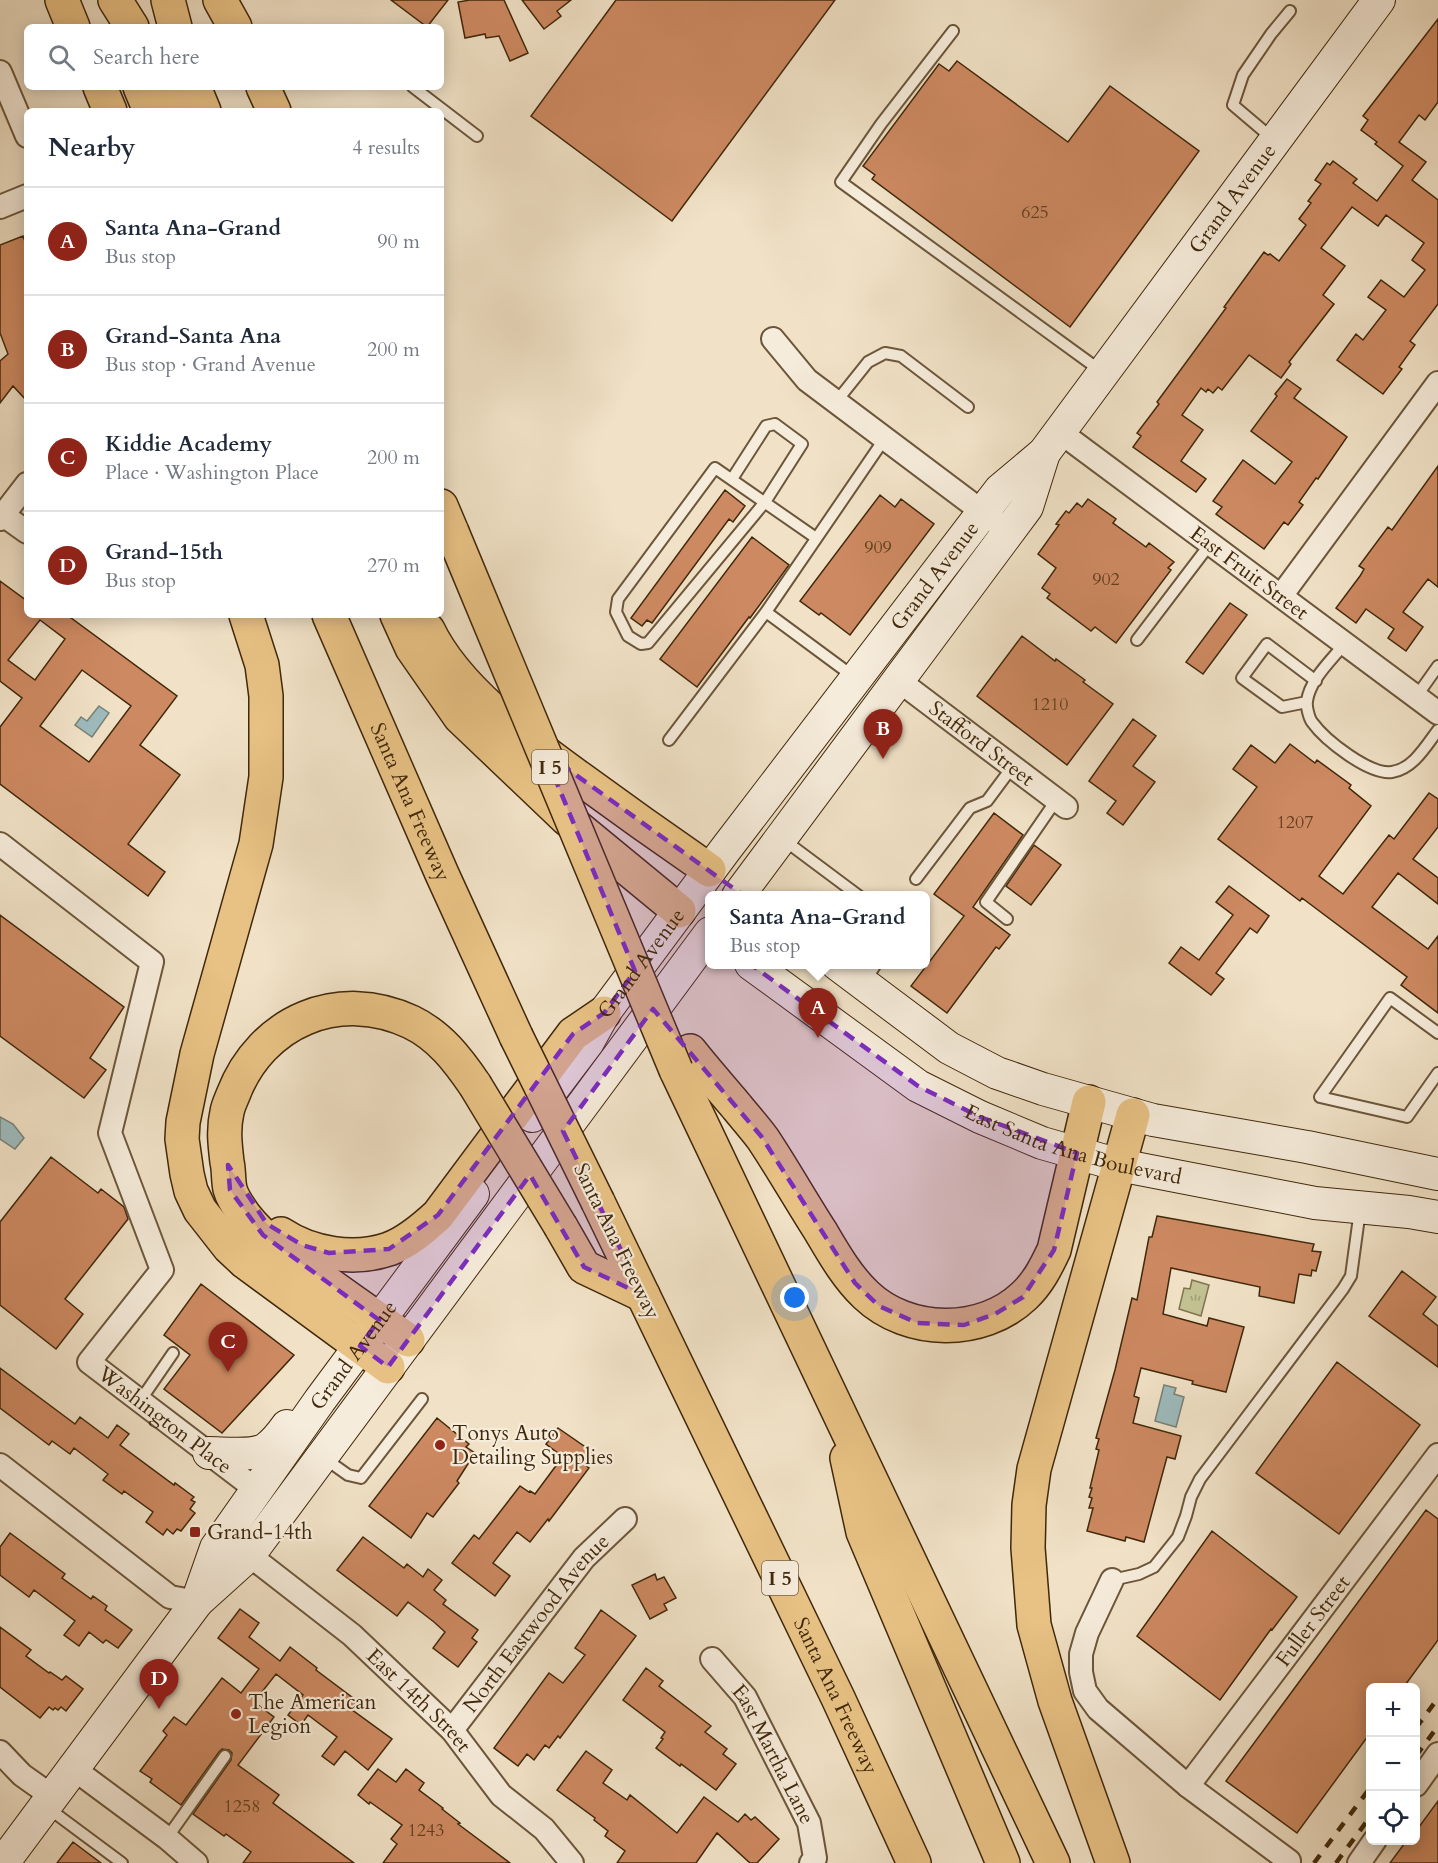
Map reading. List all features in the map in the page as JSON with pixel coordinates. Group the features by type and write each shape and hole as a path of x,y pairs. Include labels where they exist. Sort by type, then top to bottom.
{"highway":[{"path":"62,0 73,24"},
{"path":"107,0 116,24"},
{"path":"115,0 130,24"},
{"path":"168,0 174,24"},
{"path":"220,0 233,24"},
{"path":"234,0 239,24"},
{"path":"101,90 110,108"},
{"path":"141,90 149,108"},
{"path":"167,90 176,108"},
{"path":"195,90 203,108"},
{"path":"264,90 273,108"},
{"name":"I 5","path":"446,519 648,1003 683,1061"},
{"path":"247,618 262,664 266,696 266,777 256,844 197,1054 183,1122 183,1157 191,1191 200,1210 229,1247 245,1262 387,1368"},
{"name":"Santa Ana Freeway","path":"330,618 437,863 516,1036 838,1698 914,1863"},
{"path":"398,618 412,648 460,717 566,818 679,911"},
{"path":"422,618 433,639 462,680 500,717 630,816 709,870"},
{"path":"408,1340 291,1258 263,1235 246,1217 230,1190 224,1138 227,1112 240,1078 256,1053 272,1037 292,1023 317,1014 345,1009 388,1013 434,1036 457,1058 475,1085 584,1267 643,1295"},
{"path":"228,1165 252,1208 267,1224 284,1236 302,1245 329,1253 358,1255 388,1249 417,1233 438,1215 573,1034 604,1013"},
{"path":"683,1061 761,1136 840,1263 855,1283 879,1306 917,1323 964,1325 995,1314 1023,1297 1046,1269 1054,1250 1089,1102"},
{"path":"683,1061 837,1406 1053,1863"},
{"path":"1113,1863 1056,1701 1034,1625 1028,1538 1029,1505 1034,1469 1133,1115"},
{"path":"837,1406 862,1532 1003,1863"}],"main road":[{"name":"Grand Avenue","path":"197,1602 216,1548 320,1400 588,1042 604,1013 709,870 1000,490 1052,443 1379,0"},
{"name":"Grand Avenue","path":"742,891 1027,507 1052,443"},
{"path":"709,870 736,891"},
{"path":"679,911 705,930"},
{"name":"Grand Avenue","path":"197,1602 249,1555 705,941"},
{"name":"East Santa Ana Boulevard","path":"758,969 918,1086 980,1117 1042,1143 1119,1166 1315,1203 1438,1217"},
{"name":"East Santa Ana Boulevard","path":"854,969 870,974 949,1048 997,1073 1043,1089 1153,1120 1307,1147 1438,1174"},
{"path":"209,1453 242,1454 267,1449 294,1415 320,1400"},
{"path":"3,1863 197,1602"}],"street":[{"path":"0,72 24,129"},
{"path":"0,207 24,197"},
{"path":"773,339 807,380 1008,531"},
{"path":"1281,596 1438,383"},
{"name":"East Fruit Street","path":"1052,443 1210,544 1438,713"},
{"path":"24,488 1,517 24,530"},
{"name":"Stafford Street","path":"898,680 1061,803"},
{"name":"Washington Place","path":"0,844 152,962 110,1133 162,1270 88,1362 257,1490"},
{"name":"Fuller Street","path":"1188,1786 1438,1455"},
{"path":"0,1465 170,1597 197,1602"},
{"name":"North Eastwood Avenue","path":"452,1731 584,1558 625,1519"},
{"name":"East 14th Street","path":"249,1555 352,1635 452,1731 501,1795 544,1829 572,1863"},
{"path":"1112,1580 1087,1633 1081,1654 1085,1691 1098,1709 1188,1786 1289,1861"},
{"name":"East Martha Lane","path":"712,1659 745,1697 809,1823 813,1861"},
{"path":"0,1752 49,1802"},
{"path":"1420,1779 1438,1754"},
{"path":"74,1769 167,1838 196,1863"},
{"path":"1359,1863 1372,1845"}],"lane":[{"path":"1275,141 1233,105 1243,75 1270,34 1290,11"},
{"path":"953,31 881,124 841,182 1104,374"},
{"path":"417,90 440,108"},
{"path":"444,111 477,136"},
{"path":"836,402 868,362 885,353 901,356 968,407"},
{"path":"732,479 766,426 775,424 802,444 765,502 648,643 641,644 628,636 615,612 618,599 715,468 732,479 765,502 816,538"},
{"path":"669,740 766,612 885,438"},
{"path":"1137,640 1210,544"},
{"path":"766,612 856,678"},
{"path":"1345,643 1312,687 1307,702 1310,720 1324,736 1366,767 1391,772 1405,768 1438,730"},
{"path":"1307,702 1282,707 1242,678 1267,644 1316,681"},
{"path":"1416,697 1438,666"},
{"path":"916,879 970,808 987,801 1013,766"},
{"path":"1007,919 986,902 1061,803"},
{"path":"781,838 852,891"},
{"path":"1438,1033 1390,998 1320,1097 1407,1117 1438,1073"},
{"path":"1112,1580 1139,1574 1154,1567 1165,1554 1178,1537 1191,1497 1200,1479 1343,1290 1351,1276 1361,1207"},
{"path":"140,1401 173,1353"},
{"path":"322,1456 348,1475 362,1478 422,1399"},
{"path":"167,1838 225,1756"},
{"path":"49,1802 122,1863"}],"highlighted area":[{"path":"544,752 740,893 709,934 918,1086 980,1117 1077,1153 1054,1250 1023,1297 995,1314 964,1325 917,1323 879,1306 855,1283 761,1136 653,1009 563,1131 643,1295 584,1267 530,1175 388,1367 360,1346 379,1320 263,1235 230,1190 228,1165 267,1224 302,1245 329,1253 389,1249 438,1215 573,1034 604,1013 635,971"}],"green space":[{"path":"1192,1280 1209,1285 1201,1316 1179,1309 1184,1288 1190,1289"}],"water":[{"path":"99,706 109,713 92,737 75,725 81,717 87,721"},
{"path":"0,1117 13,1124 24,1138 15,1149 0,1139"},
{"path":"1164,1385 1176,1388 1174,1394 1184,1397 1176,1427 1155,1421"}],"building":[{"path":"391,0 448,0 429,24 423,24"},
{"path":"504,0 528,53 510,61 499,36 486,38 485,34 465,38 458,2"},
{"path":"522,0 571,0 557,11 561,16 544,29"},
{"path":"616,0 835,0 672,221 531,116"},
{"path":"1438,19 1438,102 1425,120 1419,115 1399,142 1426,162 1412,180 1438,200 1438,304 1410,341 1415,345 1399,367 1402,369 1383,394 1337,360 1356,334 1363,340 1386,310 1368,297 1381,280 1404,297 1425,270 1412,260 1424,243 1386,215 1378,226 1352,207 1321,248 1345,266 1323,295 1334,304 1289,362 1291,364 1281,378 1249,355 1222,390 1218,387 1213,393 1201,388 1182,415 1203,430 1181,461 1206,479 1196,492 1133,447 1141,436 1137,433 1264,252 1279,261 1306,225 1299,219 1311,203 1308,201 1321,184 1315,180 1327,163 1330,165 1333,161 1357,179 1353,183 1377,201 1403,166 1361,130 1368,120 1363,116"},
{"path":"957,61 1068,142 1110,86 1199,151 1070,327 872,179 875,175 863,166 939,64 949,71"},
{"path":"23,236 24,239 24,398 13,386 0,403 0,361 8,354 0,333 0,245"},
{"path":"1287,379 1301,389 1294,398 1347,437 1299,502 1303,505 1288,525 1284,522 1264,549 1216,514 1222,507 1213,501 1243,460 1275,484 1292,462 1251,431"},
{"path":"1438,466 1438,587 1428,579 1403,612 1423,627 1406,651 1388,638 1394,629 1366,609 1356,623 1336,608 1364,569 1359,566 1388,527 1392,530"},
{"path":"725,490 745,506 733,522 729,519 652,623 647,620 642,626 631,618"},
{"path":"880,495 895,507 901,499 934,524 850,635 821,613 819,615 800,601"},
{"path":"1088,499 1116,519 1113,523 1146,547 1149,543 1174,562 1168,568 1171,570 1116,643 1095,627 1091,631 1047,598 1050,594 1042,588 1056,568 1038,554 1066,511 1069,513 1077,503 1082,507"},
{"path":"752,537 789,565 697,687 660,659"},
{"path":"0,581 24,599 24,618 71,618 177,696 140,745 180,775 128,844 165,872 148,896 0,784 0,727 22,698 0,681","holes":["40,620 65,639 35,680 8,660","82,670 131,706 89,762 40,726"]},
{"path":"1230,603 1247,615 1203,674 1186,662"},
{"path":"1022,636 1085,680 1083,682 1113,704 1067,765 977,696"},
{"path":"1133,719 1156,736 1133,766 1155,782 1123,825 1107,813 1116,801 1089,781"},
{"path":"1290,744 1315,763 1317,760 1351,785 1349,788 1371,806 1319,876 1343,894 1389,835 1394,839 1429,793 1438,799 1438,827 1413,859 1438,878 1438,904 1398,873 1372,907 1428,949 1438,936 1438,1013 1401,985 1407,977 1302,898 1300,901 1218,839 1257,787 1233,769 1251,745 1275,763"},
{"path":"994,813 1023,835 973,907 1010,935 999,949 996,947 947,1013 911,986 924,969 930,969 930,961 964,916 934,894"},
{"path":"1034,845 1061,865 1031,905 1006,886"},
{"path":"1229,886 1269,916 1257,933 1250,928 1216,973 1224,979 1211,995 1169,963 1181,947 1199,960 1233,915 1216,902"},
{"path":"0,915 124,1007 90,1058 106,1070 84,1098 0,1036"},
{"path":"51,1157 98,1193 101,1189 124,1207 128,1219 65,1299 83,1314 56,1349 0,1305 0,1222"},
{"path":"1157,1216 1314,1244 1312,1251 1321,1252 1316,1271 1312,1270 1311,1276 1299,1274 1294,1303 1259,1296 1260,1287 1171,1268 1163,1314 1207,1326 1209,1318 1244,1327 1226,1392 1141,1368 1134,1396 1139,1398 1133,1423 1181,1436 1175,1459 1167,1457 1144,1542 1126,1537 1125,1541 1087,1531 1093,1508 1089,1508 1092,1498 1089,1497 1099,1450 1096,1449 1099,1439 1096,1438 1132,1298 1137,1300 1149,1237 1152,1237"},
{"path":"1402,1271 1436,1297 1423,1314 1438,1326 1438,1367 1369,1316"},
{"path":"201,1284 294,1355 222,1433 164,1389 190,1355 164,1335"},
{"path":"1337,1362 1420,1425 1339,1534 1256,1473"},
{"path":"0,1368 75,1424 80,1417 108,1438 117,1425 129,1434 120,1445 194,1497 191,1500 195,1502 190,1509 195,1513 181,1531 177,1529 173,1534 167,1529 163,1535 146,1522 153,1512 124,1491 122,1494 103,1480 108,1474 74,1448 70,1454 52,1441 49,1445 0,1408"},
{"path":"437,1418 469,1444 466,1447 475,1453 457,1481 459,1483 433,1517 427,1513 411,1538 369,1506"},
{"path":"558,1428 594,1453 585,1465 589,1468 530,1542 517,1532 493,1563 510,1576 495,1596 452,1563 474,1535 479,1539 520,1486 535,1494 558,1463 555,1460 559,1454 546,1444"},
{"path":"1426,1510 1438,1519 1438,1640 1407,1683 1366,1683 1366,1739 1297,1833 1226,1781"},
{"path":"1212,1531 1297,1597 1220,1700 1137,1636"},
{"path":"10,1533 65,1574 62,1578 91,1599 93,1596 107,1606 105,1610 132,1630 118,1648 106,1640 103,1643 89,1632 79,1646 64,1635 75,1621 34,1590 29,1597 0,1575 0,1547"},
{"path":"363,1537 404,1568 407,1564 423,1577 428,1569 442,1580 434,1590 446,1600 443,1604 478,1630 472,1638 477,1642 458,1667 433,1648 445,1632 434,1622 408,1602 397,1616 337,1570"},
{"path":"655,1574 657,1580 664,1577 676,1598 664,1604 667,1610 650,1619 632,1585"},
{"path":"240,1609 259,1623 249,1637 280,1661 290,1647 357,1701 351,1709 392,1739 368,1770 345,1751 334,1765 322,1756 337,1737 308,1715 301,1725 288,1715 303,1695 276,1674 254,1702 274,1717 238,1765 279,1795 273,1803 354,1863 243,1863 251,1852 193,1814 231,1760 232,1753 229,1750 222,1749 219,1752 181,1805 150,1782 152,1779 140,1771 167,1735 163,1731 174,1717 186,1725 222,1678 241,1693 259,1669 218,1638"},
{"path":"601,1610 636,1636 560,1738 558,1736 549,1748 545,1745 534,1760 527,1754 518,1766 494,1748 549,1673 563,1683 585,1655 575,1648"},
{"path":"0,1627 31,1650 26,1656 49,1673 62,1680 66,1676 83,1689 66,1711 61,1707 53,1710 49,1707 40,1718 0,1687"},
{"path":"646,1668 663,1681 659,1686 711,1726 705,1732 727,1749 723,1754 736,1764 716,1790 656,1748 665,1732 623,1700"},
{"path":"586,1751 612,1770 603,1783 627,1800 630,1795 677,1833 704,1797 738,1822 745,1814 751,1820 755,1817 779,1839 757,1863 750,1863 717,1833 696,1863 617,1863 625,1851 605,1836 608,1831 594,1820 595,1818 557,1790"},
{"path":"378,1769 396,1782 406,1769 424,1783 419,1790 460,1823 458,1824 510,1863 383,1863 397,1844 391,1839 402,1825 358,1795"},
{"path":"1438,1801 1438,1863 1390,1863 1403,1845 1420,1845 1420,1826"},
{"path":"73,1842 101,1863 57,1863"}],"railway":[{"path":"1420,1723 1438,1698"},
{"path":"1420,1751 1438,1726"},
{"path":"1314,1863 1368,1791"},
{"path":"1336,1863 1366,1822"}],"place":[{"name":"Grand-Santa Ana","path":"883,759"},
{"name":"Santa Ana-Grand","path":"818,1038"},
{"name":"Kiddie Academy","path":"228,1372"},
{"name":"Tonys Auto Detailing Supplies","path":"440,1445"},
{"name":"Grand-14th","path":"195,1532"},
{"name":"Grand-15th","path":"159,1709"},
{"name":"The American Legion","path":"236,1714"}]}
